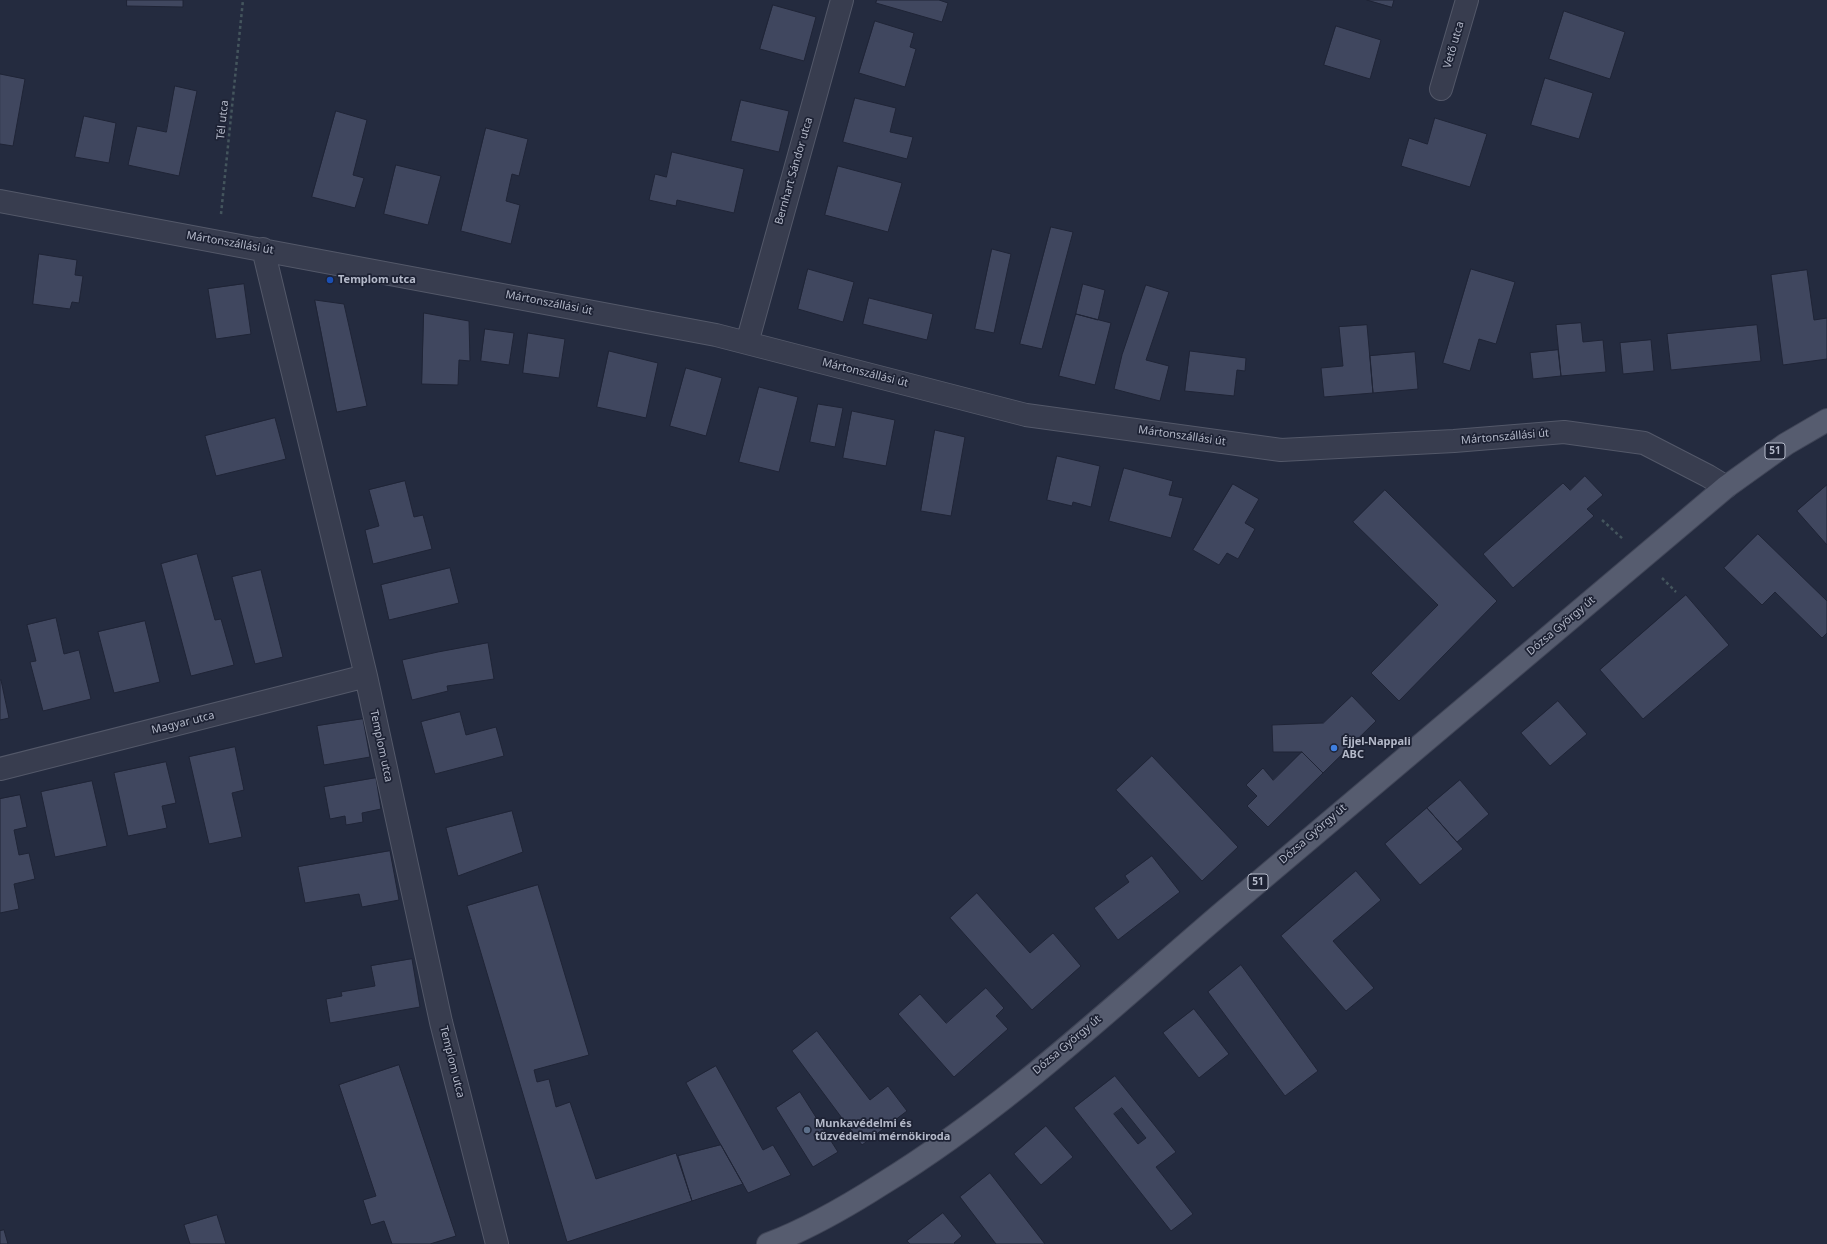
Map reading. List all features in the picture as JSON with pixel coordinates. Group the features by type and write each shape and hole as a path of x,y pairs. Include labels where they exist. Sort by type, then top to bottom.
{"main road":[{"name":"Dózsa György út","path":"768,1244 813,1224 850,1204 932,1152 975,1120 1053,1057 1369,786 1726,487 1786,444 1827,420"}],"street":[{"name":"Bernhart Sándor utca","path":"747,343 842,0"},
{"name":"Vető utca","path":"1441,89 1467,0"},
{"name":"Mártonszállási út","path":"0,201 716,335 1026,415 1281,450 1454,441 1564,432 1644,443 1726,487"},
{"name":"Templom utca","path":"262,249 366,676 441,1022 497,1244"},
{"name":"Magyar utca","path":"0,769 366,676"}],"path":[{"name":"Tél utca","path":"218,241 243,0"}],"building":[{"path":"127,0 183,0 183,7 127,6"},
{"path":"877,0 939,0 948,3 942,22 876,3"},
{"path":"1367,0 1394,0 1392,7"},
{"path":"773,5 816,17 804,61 760,49"},
{"path":"1564,11 1625,32 1610,79 1549,59"},
{"path":"875,21 914,33 910,47 916,49 905,87 859,73"},
{"path":"1336,26 1381,40 1370,79 1324,65"},
{"path":"0,74 25,79 13,146 0,144"},
{"path":"1545,78 1593,93 1579,139 1531,125"},
{"path":"175,86 197,91 179,176 128,165 137,126 166,132"},
{"path":"855,98 896,108 890,132 913,137 907,159 843,142"},
{"path":"741,100 789,111 779,152 731,141"},
{"path":"336,111 367,120 353,175 364,178 355,208 312,197"},
{"path":"84,116 116,123 109,163 75,157"},
{"path":"1435,118 1487,134 1470,187 1401,166 1409,138 1427,144"},
{"path":"486,128 528,139 519,176 512,174 506,201 520,205 511,244 461,231"},
{"path":"672,152 744,169 734,213 677,200 676,206 649,200 655,174 666,177"},
{"path":"396,165 441,176 428,225 384,214"},
{"path":"838,166 902,183 888,232 825,215"},
{"path":"1051,227 1073,232 1042,349 1020,344"},
{"path":"992,249 1011,254 994,333 975,329"},
{"path":"39,254 77,260 75,275 83,276 79,303 72,302 70,309 33,304"},
{"path":"808,269 854,282 843,322 798,309"},
{"path":"1471,269 1515,282 1496,344 1479,339 1470,371 1443,363"},
{"path":"1807,270 1814,320 1827,318 1827,359 1783,365 1771,275"},
{"path":"244,284 251,334 216,339 208,289"},
{"path":"1083,284 1105,290 1098,320 1076,314"},
{"path":"1146,285 1169,292 1146,360 1169,366 1160,401 1114,389 1122,355"},
{"path":"869,298 933,314 927,340 863,324"},
{"path":"315,300 344,304 367,406 337,412"},
{"path":"424,313 469,321 470,361 459,360 458,385 422,384"},
{"path":"1076,314 1111,323 1095,385 1059,376"},
{"path":"1581,323 1583,342 1603,340 1606,372 1561,376 1556,325"},
{"path":"1367,325 1373,393 1324,397 1321,368 1343,366 1339,327"},
{"path":"1757,325 1761,361 1671,370 1667,334"},
{"path":"485,329 514,333 509,365 481,361"},
{"path":"528,333 565,339 559,378 523,373"},
{"path":"1651,340 1654,371 1623,374 1620,343"},
{"path":"1558,350 1561,376 1533,379 1530,353"},
{"path":"609,351 658,363 646,418 597,407"},
{"path":"1190,351 1246,358 1245,371 1237,370 1234,396 1185,391"},
{"path":"1415,352 1418,389 1373,393 1370,356"},
{"path":"686,368 722,378 706,436 670,426"},
{"path":"759,387 798,397 779,472 739,462"},
{"path":"818,404 843,408 835,447 810,442"},
{"path":"852,411 895,420 886,466 843,458"},
{"path":"275,418 286,459 216,476 205,436"},
{"path":"935,430 965,437 951,516 921,511"},
{"path":"1057,456 1100,466 1091,507 1073,502 1072,506 1047,500"},
{"path":"1124,468 1173,481 1169,495 1183,498 1171,538 1109,521"},
{"path":"1585,476 1603,495 1587,509 1594,516 1513,588 1483,554 1563,483 1570,490"},
{"path":"405,481 414,517 423,515 432,549 373,564 365,530 379,526 369,490"},
{"path":"1233,484 1259,499 1245,523 1255,529 1238,559 1227,553 1219,565 1193,550"},
{"path":"1827,485 1827,545 1797,511"},
{"path":"1385,490 1497,601 1399,701 1371,673 1438,605 1353,522"},
{"path":"1758,534 1827,601 1827,633 1822,638 1775,592 1762,605 1724,568"},
{"path":"197,554 215,620 221,619 234,665 191,676 161,564"},
{"path":"450,568 459,603 389,620 381,585"},
{"path":"261,570 283,657 255,664 232,577"},
{"path":"1686,595 1729,645 1643,719 1600,670"},
{"path":"56,618 64,654 79,650 91,699 43,711 30,662 36,661 27,625"},
{"path":"145,621 160,682 114,693 98,632"},
{"path":"488,643 494,679 447,686 448,691 412,700 402,660"},
{"path":"1,680 9,718 0,720 0,681"},
{"path":"1352,696 1376,721 1323,773 1302,752 1273,752 1272,725 1323,723"},
{"path":"1558,701 1587,734 1550,766 1521,733"},
{"path":"460,712 466,735 496,727 504,756 435,774 421,722"},
{"path":"363,719 370,757 324,765 317,726"},
{"path":"235,747 244,790 232,793 242,837 209,844 189,757"},
{"path":"1302,752 1323,773 1268,827 1247,806 1257,796 1246,785 1263,768 1273,780"},
{"path":"1152,756 1238,847 1202,881 1116,790"},
{"path":"166,762 176,803 162,806 167,828 128,836 114,773"},
{"path":"376,778 381,809 362,813 363,822 346,825 345,816 330,819 324,787"},
{"path":"1460,780 1489,814 1457,842 1427,808"},
{"path":"92,781 107,846 55,857 41,792"},
{"path":"20,795 27,827 14,830 19,855 29,853 35,879 14,884 19,909 0,913 0,799"},
{"path":"1427,808 1463,849 1420,885 1385,844"},
{"path":"512,811 523,852 458,876 446,828"},
{"path":"390,851 399,900 362,907 359,894 305,903 298,867"},
{"path":"1152,856 1180,892 1118,940 1094,908 1129,882 1125,876"},
{"path":"1356,871 1381,900 1333,941 1374,988 1346,1011 1281,936"},
{"path":"538,885 589,1055 534,1070 537,1082 549,1079 556,1107 570,1102 596,1179 676,1153 692,1201 567,1242 467,906"},
{"path":"977,893 1030,953 1053,933 1081,966 1032,1010 950,918"},
{"path":"412,959 420,1007 330,1023 326,999 342,996 341,992 375,986 371,966"},
{"path":"1241,965 1318,1071 1285,1096 1208,992"},
{"path":"986,988 1004,1008 996,1016 1008,1029 954,1077 898,1014 920,994 946,1023"},
{"path":"1194,1009 1229,1054 1199,1078 1163,1033"},
{"path":"817,1031 870,1100 888,1086 907,1111 862,1145 792,1051"},
{"path":"399,1065 456,1236 430,1244 392,1244 384,1221 371,1225 363,1200 376,1196 339,1085"},
{"path":"716,1066 763,1150 773,1145 791,1175 748,1193 686,1083"},
{"path":"1115,1076 1176,1152 1156,1167 1193,1214 1171,1231 1074,1108","holes":["1122,1108 1146,1138 1138,1144 1114,1114"]},
{"name":"Munkavédelmi és tűzvédelmi mérnökiroda","path":"800,1092 838,1152 813,1167 776,1108"},
{"path":"1046,1126 1073,1157 1041,1185 1014,1154"},
{"path":"721,1145 743,1184 692,1201 678,1156"},
{"path":"990,1173 1045,1244 996,1244 960,1197"},
{"path":"943,1213 962,1236 954,1243 955,1244 910,1244 907,1241"},
{"path":"217,1215 226,1244 190,1244 184,1225"},
{"path":"4,1230 8,1244 0,1244 0,1231"}],"place":[{"name":"Templom utca","path":"330,280"},
{"name":"Éjjel-Nappali ABC","path":"1334,748"},
{"name":"Munkavédelmi és tűzvédelmi mérnökiroda","path":"807,1130"}]}
